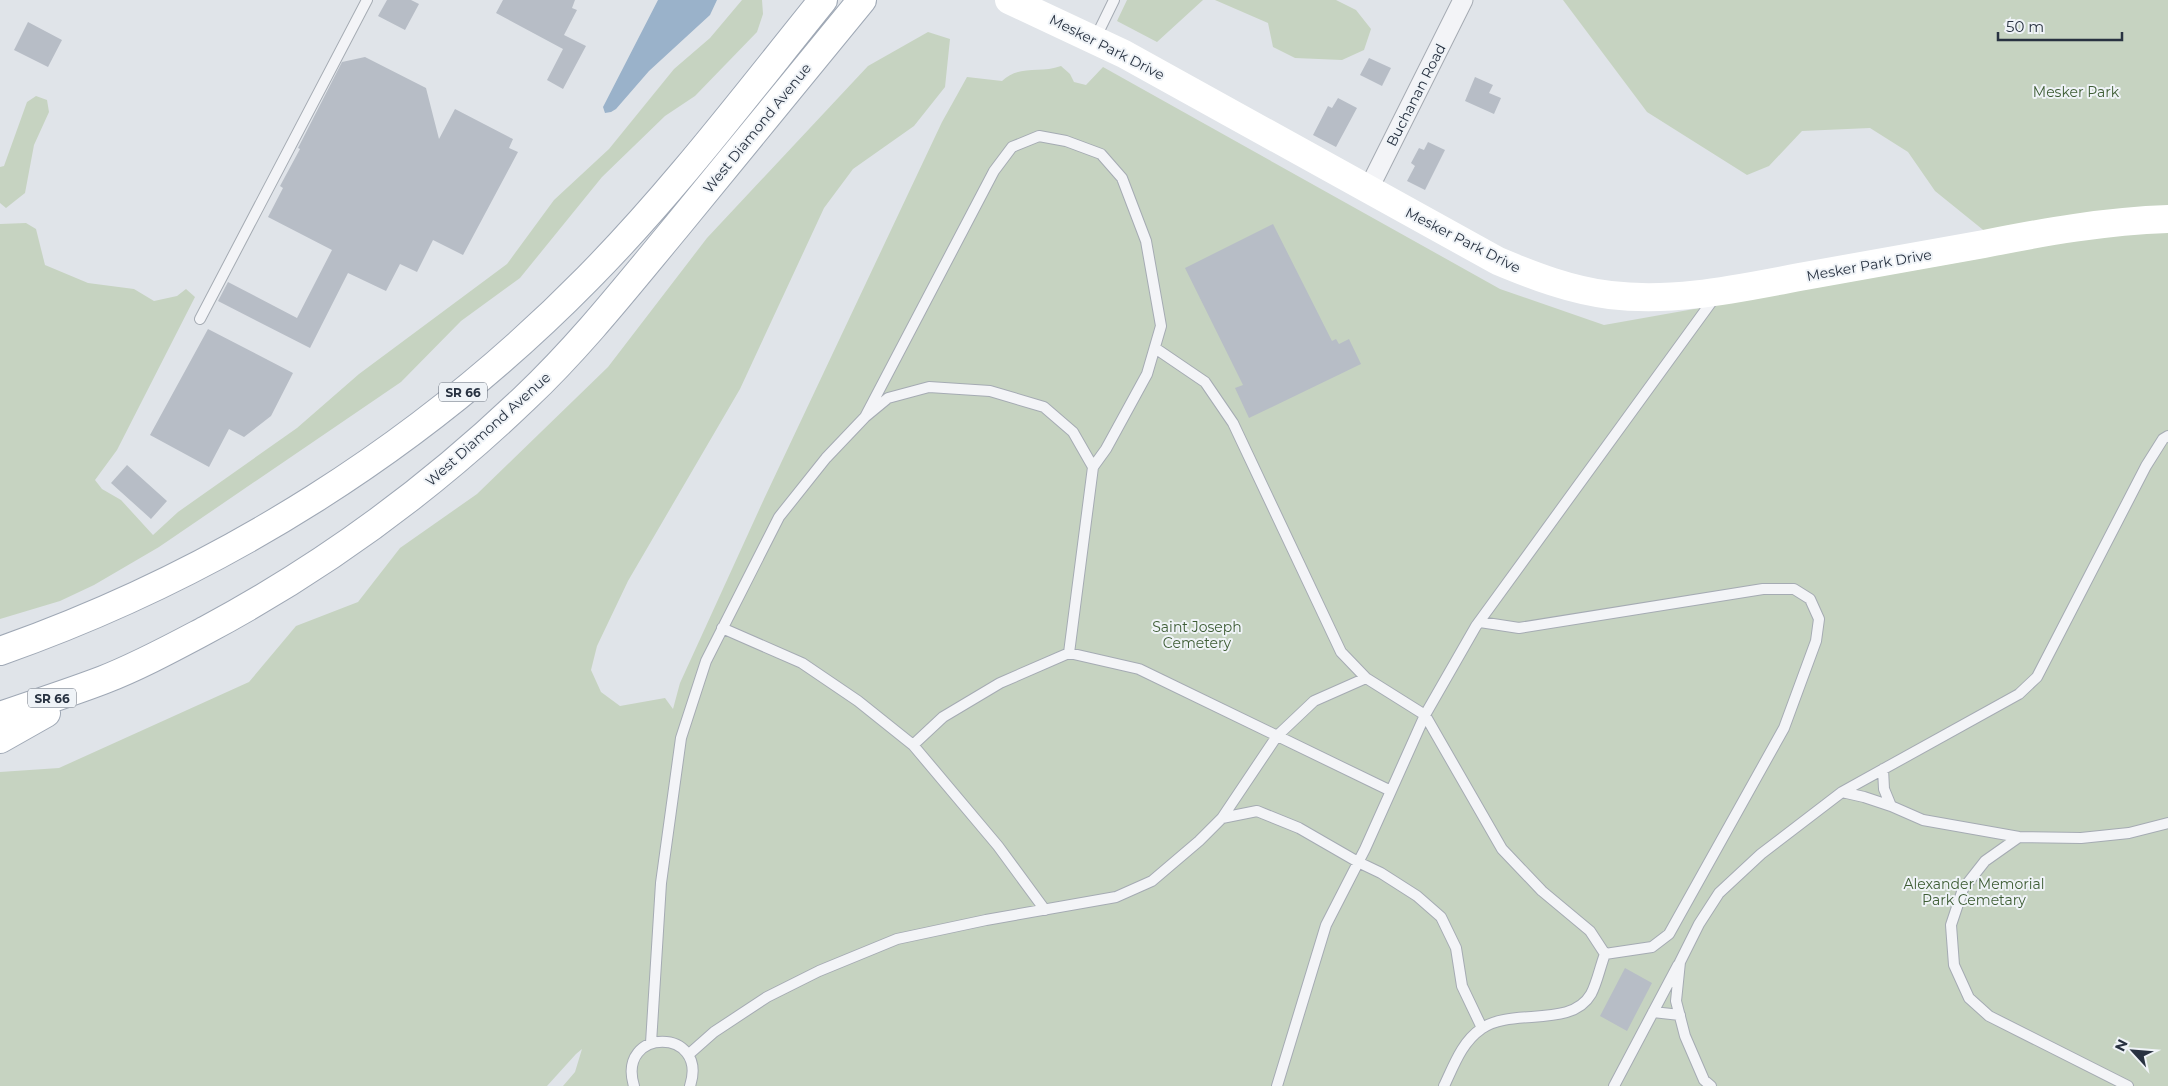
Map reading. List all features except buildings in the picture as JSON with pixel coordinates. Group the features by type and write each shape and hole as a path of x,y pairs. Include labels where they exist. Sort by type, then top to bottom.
{"main road":[{"name":"SR 66","path":"0,652 52,633 125,602 218,556 315,499 386,451 451,402 560,306 640,223 823,0"},
{"name":"West Diamond Avenue","path":"0,716 104,680 157,656 286,584 374,524 467,452 526,398 611,306 862,0"},
{"name":"Mesker Park Drive","path":"1009,0 1095,40 1498,261 1560,285 1588,292 1631,297 1662,297 1718,292 2019,237 2093,226 2168,219"},
{"path":"0,739 104,680"}],"street":[{"name":"Buchanan Road","path":"1368,190 1463,0"}],"lane":[{"path":"200,319 367,0"},
{"path":"1095,40 1114,0"},
{"path":"865,417 994,171 1012,147 1039,136 1066,141 1101,154 1122,178 1146,241 1161,326 1147,374 1106,449 1093,467 1069,653"},
{"path":"1277,1086 1326,926 1358,862 1425,715 1480,622 1718,292"},
{"path":"1155,348 1205,382 1233,423 1340,652 1366,678 1425,715 1502,849 1542,891 1590,931 1604,954 1591,995 1576,1010 1510,1019 1482,1028 1463,1046 1444,1086"},
{"path":"651,1043 661,883 681,738 706,661 779,518 826,458 865,417 888,398 929,386 990,391 1044,407 1073,432 1093,467"},
{"path":"1614,1086 1699,924 1719,893 1761,854 1842,792 2019,694 2037,677 2146,466 2163,439 2168,436"},
{"path":"1480,622 1519,628 1763,588 1794,589 1810,600 1819,619 1816,641 1784,728 1669,934 1652,947 1604,954"},
{"path":"722,628 802,662 858,701 913,745 998,846 1045,910"},
{"path":"913,745 943,717 1000,683 1069,653 1139,669 1391,791"},
{"path":"688,1055 714,1032 768,997 819,971 896,939 986,920 1116,897 1152,881 1199,841 1222,818 1277,736 1314,701 1366,678"},
{"path":"1883,769 1884,789 1890,806"},
{"path":"1842,792 1890,806 1922,820 2019,837 2081,838 2129,833 2168,823"},
{"path":"1222,818 1257,811 1299,828 1381,873 1417,896 1442,917 1456,948 1462,986 1482,1028"},
{"path":"2019,837 1984,861 1963,889 1951,925 1954,965 1969,998 1989,1016 2128,1086"},
{"path":"1680,962 1676,1001 1685,1036 1704,1080 1711,1086"},
{"path":"1653,1012 1680,1015"},
{"path":"634,1086 631,1071 635,1057 641,1048 661,1040 672,1042 681,1047 688,1055 693,1065 690,1086"}],"green space":[{"path":"742,0 762,0 763,14 757,32 695,96 665,116 602,177 520,278 461,321 401,382 159,547 94,585 60,601 0,619 0,224 26,223 36,229 45,265 88,283 134,289 154,301 177,296 186,289 195,297 117,450 95,480 102,489 121,500 153,535 178,512 297,428 359,374 507,264 554,200 609,149 674,69 710,38"},
{"path":"1127,0 1203,0 1157,42 1117,21"},
{"path":"1215,0 1336,0 1356,10 1371,29 1364,50 1342,60 1295,58 1273,47 1268,23"},
{"path":"1563,0 2168,0 2168,1086 563,1086 575,1072 582,1049 547,1086 0,1086 0,772 59,768 249,682 296,626 358,602 400,548 477,494 608,367 707,238 868,66 928,32 950,39 945,87 914,126 853,169 824,208 740,389 628,581 597,646 591,670 601,692 620,706 665,698 673,709 680,683 764,499 942,122 967,77 1002,81 1009,76 1023,71 1061,66 1070,74 1074,82 1086,85 1103,67 1500,289 1604,325 1982,258 2003,246 1935,191 1908,152 1870,128 1802,131 1769,166 1747,175 1647,112"},
{"path":"36,96 47,100 49,112 34,145 25,193 6,208 0,203 0,167 4,166 27,102"}],"water":[{"path":"658,0 717,0 710,15 649,71 616,109 605,113 603,107"}],"park label":[{"name":"Mesker Park","path":"2076,92"},
{"name":"Saint Joseph Cemetery","path":"1197,636"},
{"name":"Alexander Memorial Park Cemetary","path":"1974,892"}]}
